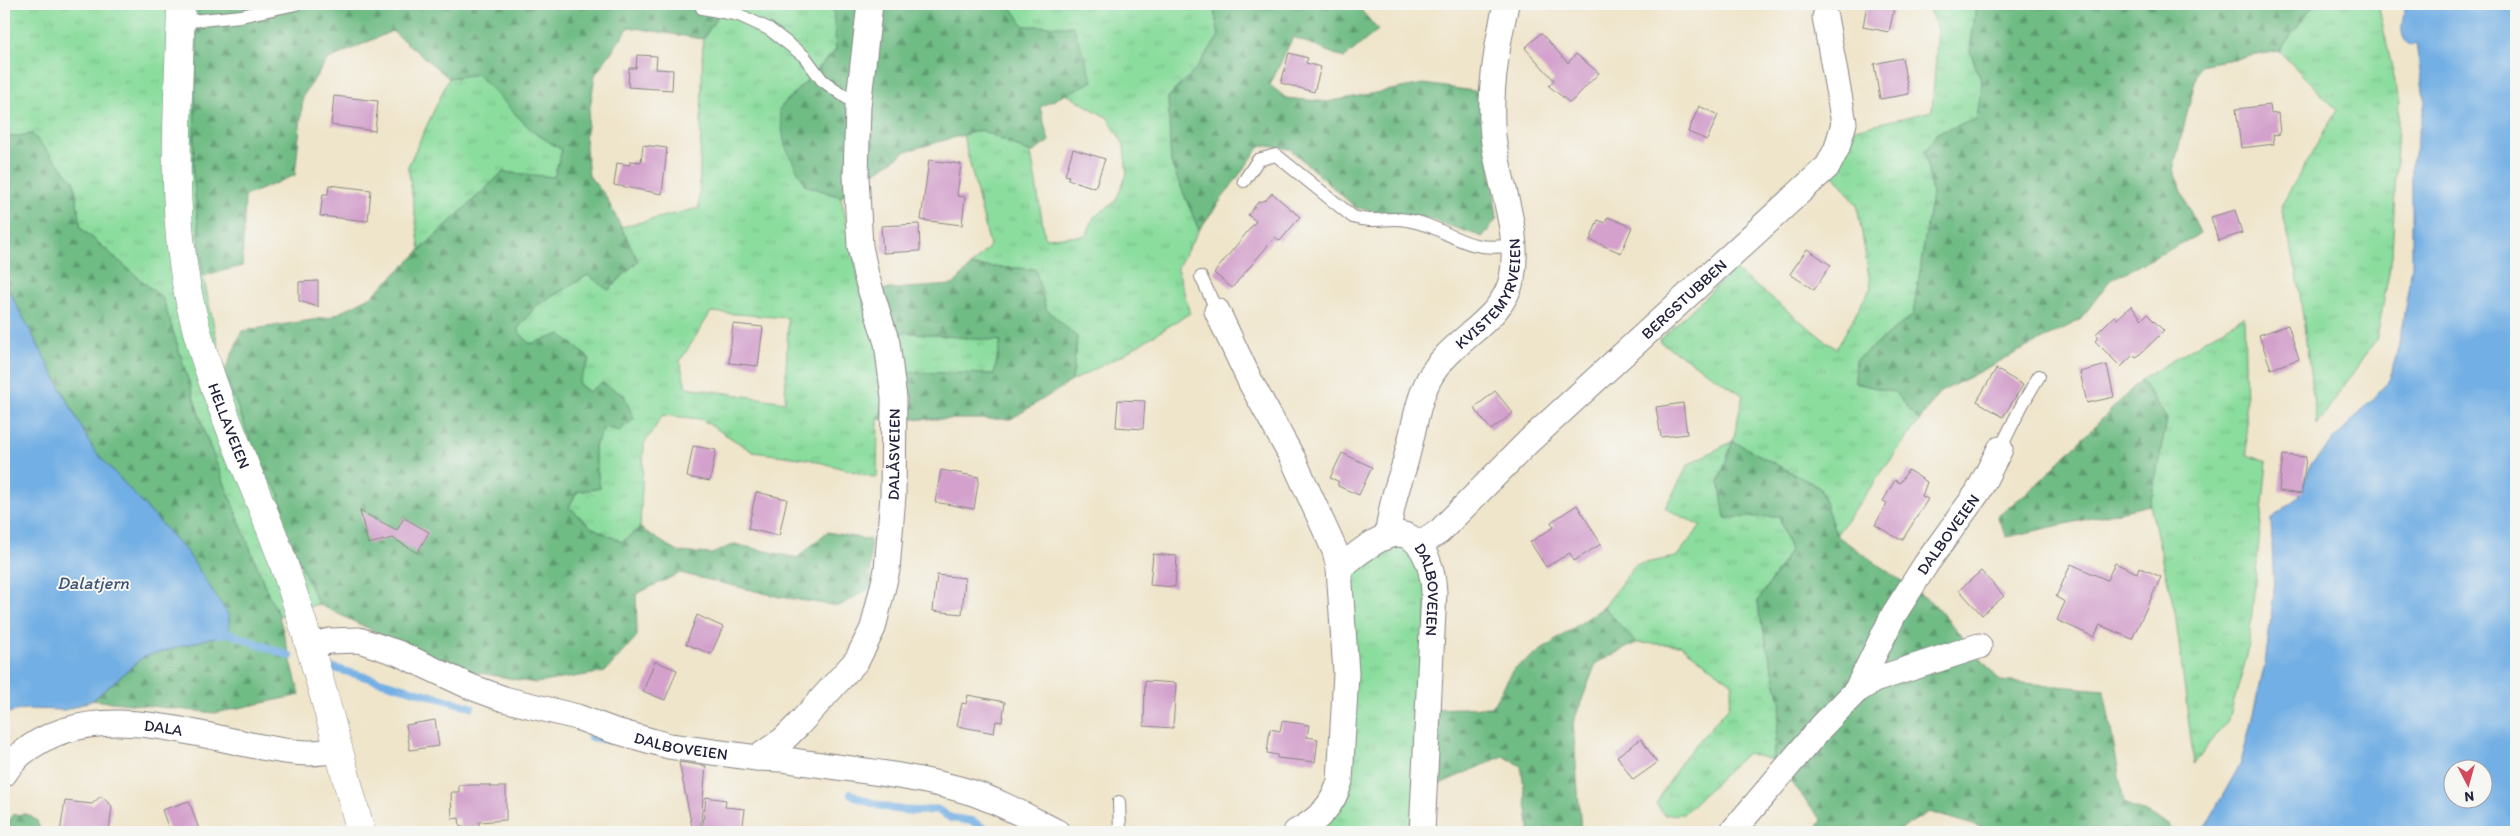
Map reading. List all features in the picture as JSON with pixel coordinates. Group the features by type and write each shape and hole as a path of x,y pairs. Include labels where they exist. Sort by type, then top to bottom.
{"main road":[{"name":"HELLAVEIEN","path":"181,13 177,194 181,250 191,308 209,368 282,561 310,646 361,832"}],"street":[{"name":"DALÅSVEIEN","path":"757,758 783,740 857,660 873,628 887,570 893,495 894,398 887,343 866,275 860,246 856,176 858,106 870,4"},
{"name":"KVISTEMYRVEIEN","path":"1387,536 1396,488 1406,459 1421,398 1429,378 1441,360 1498,309 1508,293 1512,276 1513,245 1493,142 1492,111 1496,67 1506,4"},
{"name":"BERGSTUBBEN","path":"1419,545 1440,531 1528,442 1828,166 1844,123 1824,10"},
{"path":"1217,311 1251,383 1293,460 1335,552 1339,568 1346,673 1340,781 1326,811 1312,823 1296,832"},
{"name":"DALBOVEIEN","path":"1856,691 1894,614 1926,564 1978,492 2000,448"},
{"name":"DALBOVEIEN","path":"1339,568 1371,544 1387,536 1404,535 1419,545 1430,565 1434,592 1422,832"},
{"name":"DALBOVEIEN","path":"310,646 329,641 359,640 398,653 471,687 504,699 577,717 612,730 669,746 757,758 781,759 879,774 968,792 992,800 1057,832"},
{"name":"DALBOVEIEN","path":"1732,832 1821,727 1856,691 1874,680 1979,646"},
{"name":"DALA","path":"4,774 21,754 40,742 63,731 106,723 174,728 286,752 322,754 338,749"}],"lane":[{"path":"181,13 241,16 296,4"},
{"path":"702,8 739,15 769,28 804,56 822,80 858,106"},
{"path":"1244,181 1258,160 1276,155 1353,217 1368,222 1407,220 1474,246 1494,248 1513,245"},
{"path":"1201,277 1217,311"},
{"name":"DALBOVEIEN","path":"2000,448 2039,376"},
{"path":"1119,802 1120,832"}],"green space":[{"path":"4,4 198,4 193,173 203,276 224,373 262,470 280,494 278,513 318,604 279,616 268,594 205,434 163,299 81,228 74,181 32,134 4,138"},
{"path":"198,4 725,4 703,39 629,27 595,75 585,139 589,176 605,195 638,261 608,290 588,275 536,306 517,330 530,344 561,334 590,359 578,383 588,392 602,383 624,395 634,419 619,431 604,427 594,448 600,488 577,492 569,507 591,527 622,542 640,528 678,552 712,554 734,544 797,558 827,532 870,540 871,587 839,606 780,597 680,573 636,594 637,636 605,672 535,683 448,667 318,604 278,513 280,494 262,470 224,373 242,331 331,317 372,296 503,172 554,177 562,150 532,131 477,74 449,78 392,31 327,60 303,96 295,175 245,196 242,266 203,276 193,173"},
{"path":"725,4 833,4 836,50 779,109 805,185 841,197 869,329 1001,341 994,374 902,372 878,419 877,478 808,459 753,452 701,419 663,415 644,444 640,528 622,542 591,527 569,507 577,492 600,488 594,448 604,427 589,392 578,383 590,359 530,344 517,330 536,306 588,275 609,290 638,261 621,227 699,208 703,39","holes":["711,312 788,318 785,402 686,387 680,361"]},
{"path":"833,4 1009,4 1024,26 1073,26 1093,81 1040,107 1049,142 1031,153 981,130 906,151 841,197 805,185 785,146 779,109 836,50"},
{"path":"1009,4 1213,4 1219,36 1196,69 1168,97 1171,163 1199,230 1177,268 1190,313 1124,354 1072,381 1077,337 1046,309 1035,269 971,266 990,246 963,135 981,130 1031,153 1045,238 1086,236 1094,217 1115,202 1127,174 1124,145 1108,118 1066,94 1093,81 1024,26"},
{"path":"1213,4 1356,4 1378,30 1344,58 1293,37 1270,85 1286,98 1327,102 1423,84 1481,92 1497,218 1483,237 1426,218 1356,208 1290,149 1261,145 1199,230 1171,163 1168,97 1196,69 1219,36"},
{"path":"1926,4 1980,4 1976,7 1970,51 1982,83 1977,120 1937,133 1925,152 1932,194 1913,315 1856,360 1855,383 1895,392 1919,421 1836,535 1820,488 1733,441 1743,395 1659,341 1734,269 1836,349 1871,287 1857,205 1833,174 1850,130 1932,111 1938,29"},
{"path":"1980,4 2314,4 2279,51 2199,65 2173,170 2200,234 2110,280 2080,320 1940,392 1919,421 1895,392 1855,383 1856,360 1913,315 1932,194 1925,152 1937,133 1977,119 1982,83 1970,51 1976,7"},
{"path":"2314,4 2378,4 2399,100 2392,256 2377,338 2317,425 2297,273 2281,206 2337,110 2279,51"},
{"path":"477,74 532,131 562,150 554,177 503,172 420,250 408,166 449,78"},
{"path":"32,134 74,181 81,228 163,299 205,434 268,594 279,616 300,695 215,713 93,700 143,657 229,633 187,552 93,449 4,281 4,138"},
{"path":"971,266 1035,269 1046,309 1077,337 1072,381 1011,419 878,419 902,372 994,374 1001,341 869,329 861,291 953,285"},
{"path":"2244,316 2247,455 2267,462 2248,652 2229,719 2194,764 2175,612 2150,505 2167,419 2141,380"},
{"path":"2141,380 2167,419 2150,505 2007,537 1997,517 2036,485"},
{"path":"1733,441 1719,481 1779,516 1790,551 1757,603 1781,705 1772,760 1747,753 1683,814 1664,815 1656,804 1683,759 1728,708 1733,684 1681,645 1636,643 1604,607 1635,565 1676,557 1701,526 1665,508 1689,464"},
{"path":"1733,441 1820,488 1836,535 1934,604 2000,681 2104,690 2124,803 2168,823 2174,832 1997,832 1929,812 1895,832 1815,832 1822,820 1772,760 1781,705 1757,603 1790,551 1779,516 1725,518 1719,481"},
{"path":"1400,545 1412,549 1426,577 1427,832 1307,832 1335,810 1351,579 1360,565 1371,556"},
{"path":"1604,607 1636,643 1596,663 1573,723 1581,832 1530,832 1521,766 1503,756 1428,789 1434,709 1492,707 1514,669"},
{"path":"27,814 37,821 41,832 6,832 12,815"}],"water":[{"path":"2406,4 2516,4 2516,832 2202,832 2241,763 2265,664 2274,592 2271,519 2299,496 2311,464 2389,381 2398,349 2412,266 2412,164 2425,103 2416,44 2410,46 2403,36"},
{"name":"Dalatjern","path":"4,281 93,449 187,552 229,616 229,633 143,657 93,700 65,710 24,709 4,714"}],"building":[{"path":"1867,4 1895,4 1889,32 1863,27"},
{"path":"1541,33 1568,63 1576,54 1599,73 1570,103 1549,86 1554,80 1525,48"},
{"path":"1289,53 1308,58 1306,63 1321,67 1314,92 1281,83"},
{"path":"637,55 657,56 656,69 673,70 672,90 628,87 629,68 636,68"},
{"path":"1902,58 1909,94 1880,99 1874,64"},
{"path":"334,96 378,101 375,131 331,125"},
{"path":"2270,105 2271,114 2278,113 2280,134 2273,135 2274,144 2241,148 2236,109"},
{"path":"1699,106 1718,115 1707,140 1688,132"},
{"path":"643,145 667,148 662,194 614,185 617,163 630,165 630,161 641,162"},
{"path":"1073,149 1105,159 1095,188 1068,179 1069,176 1065,175"},
{"path":"929,160 961,164 957,196 965,197 962,225 921,220"},
{"path":"329,185 371,190 368,221 320,216 323,194 328,194"},
{"path":"1272,193 1300,217 1280,241 1275,237 1232,288 1214,273 1256,221 1248,215 1258,202 1266,200"},
{"path":"2235,210 2242,233 2218,241 2211,217"},
{"path":"1608,217 1632,227 1621,253 1590,240 1598,220 1605,223"},
{"path":"919,224 920,251 883,253 881,226"},
{"path":"1807,249 1831,265 1814,290 1790,274"},
{"path":"318,281 318,307 299,301 299,282"},
{"path":"2131,306 2142,319 2147,314 2164,331 2136,358 2133,355 2121,367 2095,341 2099,337 2096,334 2114,316 2117,319"},
{"path":"733,324 763,327 758,366 729,363"},
{"path":"2288,325 2299,359 2271,369 2259,335"},
{"path":"2107,365 2114,397 2087,403 2080,372"},
{"path":"1996,369 2023,385 2003,417 1977,401"},
{"path":"1495,391 1513,413 1491,430 1474,408"},
{"path":"1118,400 1145,401 1143,429 1116,427"},
{"path":"1683,403 1687,434 1661,437 1656,407"},
{"path":"693,446 716,450 710,481 687,477"},
{"path":"1342,453 1372,467 1359,495 1338,486 1338,481 1330,478"},
{"path":"2283,455 2306,457 2302,494 2279,491"},
{"path":"941,470 979,477 974,509 935,502"},
{"path":"1908,470 1927,482 1922,496 1928,499 1903,539 1899,539 1875,525 1887,503 1883,501 1895,480 1900,483"},
{"path":"756,492 787,499 779,536 748,529"},
{"path":"1577,505 1601,544 1574,561 1570,553 1546,567 1530,542 1554,527 1551,522"},
{"path":"360,511 397,530 404,518 429,532 417,553 393,538 368,544"},
{"path":"1153,554 1177,556 1175,587 1150,585"},
{"path":"2115,563 2137,573 2139,567 2161,577 2132,639 2100,625 2094,637 2057,620 2065,602 2056,597 2071,564 2107,580"},
{"path":"1981,571 2004,596 1982,615 1959,590"},
{"path":"937,575 965,578 962,614 933,611"},
{"path":"697,615 723,627 711,654 686,644"},
{"path":"655,661 677,670 665,700 643,691"},
{"path":"1145,681 1176,683 1173,728 1144,726"},
{"path":"968,695 1005,702 1002,722 996,721 994,733 957,726 962,703 966,704"},
{"path":"435,720 439,746 410,750 406,725"},
{"path":"1282,721 1309,725 1307,737 1318,739 1315,762 1277,758 1277,755 1267,753 1270,729 1280,731"},
{"path":"1641,739 1657,763 1633,780 1617,756"},
{"path":"679,762 706,766 700,832 693,832"},
{"path":"459,785 506,787 506,820 479,822 479,827 460,827 459,818 452,819 451,792 459,792"},
{"path":"101,796 112,806 109,832 60,832 65,801 92,804"},
{"path":"706,797 726,800 725,807 745,809 742,832 702,832"},
{"path":"189,801 200,832 170,832 162,810"}],"waterway":[{"path":"218,634 229,633 290,656"},
{"path":"334,668 471,707"},
{"path":"591,737 609,740"},
{"path":"851,794 871,803 892,809 914,811 936,809 951,818 972,821 990,832"}]}
